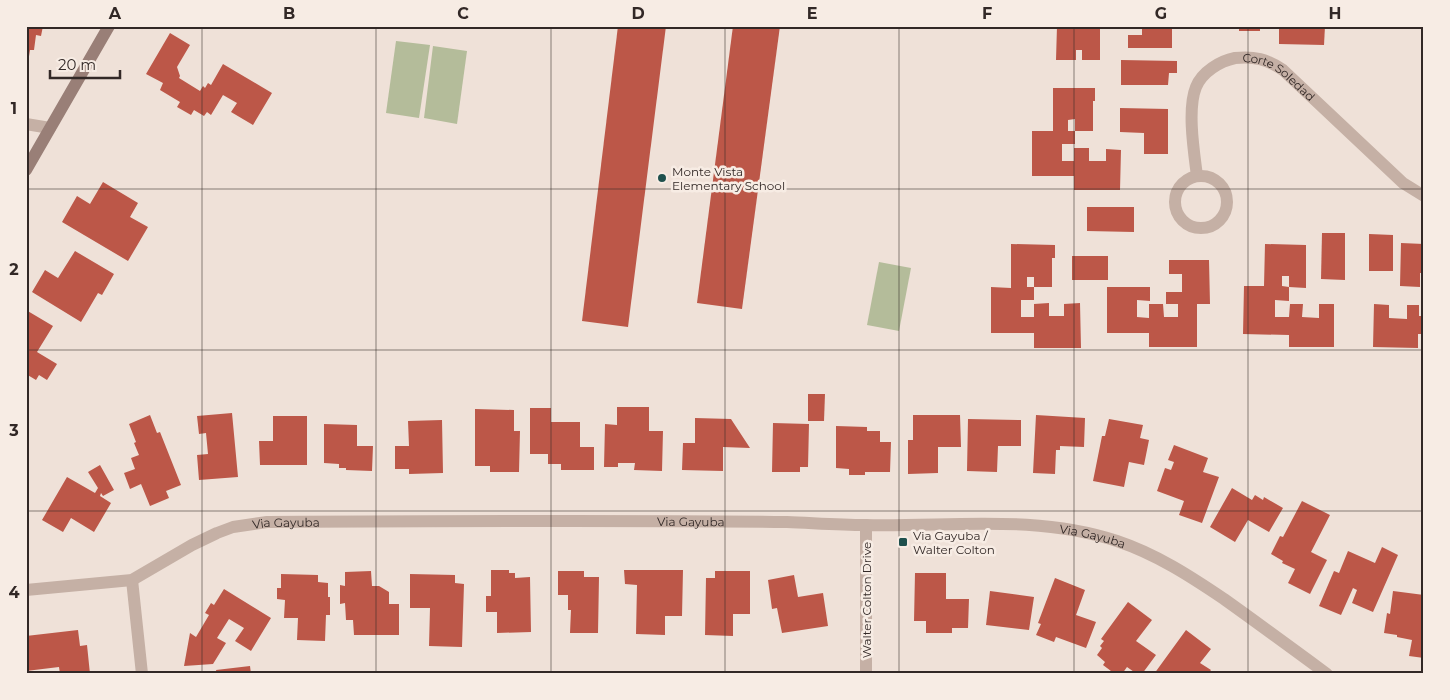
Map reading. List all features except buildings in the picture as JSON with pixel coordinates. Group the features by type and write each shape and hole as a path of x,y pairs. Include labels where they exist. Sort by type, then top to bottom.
{"street":[{"path":"26,170 109,26"},
{"name":"Corte Soledad","path":"1197,176 1192,138 1193,99 1196,85 1206,73 1219,63 1250,57 1273,63 1283,70 1403,183 1424,196"},
{"path":"26,124 50,128"},
{"path":"1197,176 1206,176 1214,179 1221,185 1227,201 1226,210 1222,217 1207,227 1198,228 1183,221 1175,206 1177,190 1182,183 1189,178 1197,176"},
{"name":"Via Gayuba","path":"26,590 132,580 192,545 232,526 267,522 791,522 866,526 1014,523 1072,530 1118,542 1165,562 1240,611 1327,674"},
{"name":"Walter Colton Drive","path":"866,526 866,674"},
{"path":"132,580 142,674"}],"green space":[{"path":"396,41 430,45 419,118 386,113"},
{"path":"433,46 467,51 457,124 424,118"},
{"path":"879,262 911,268 899,331 867,325"}],"place":[{"name":"Monte Vista Elementary School","path":"662,178"},
{"name":"Via Gayuba / Walter Colton","path":"903,542"}]}
